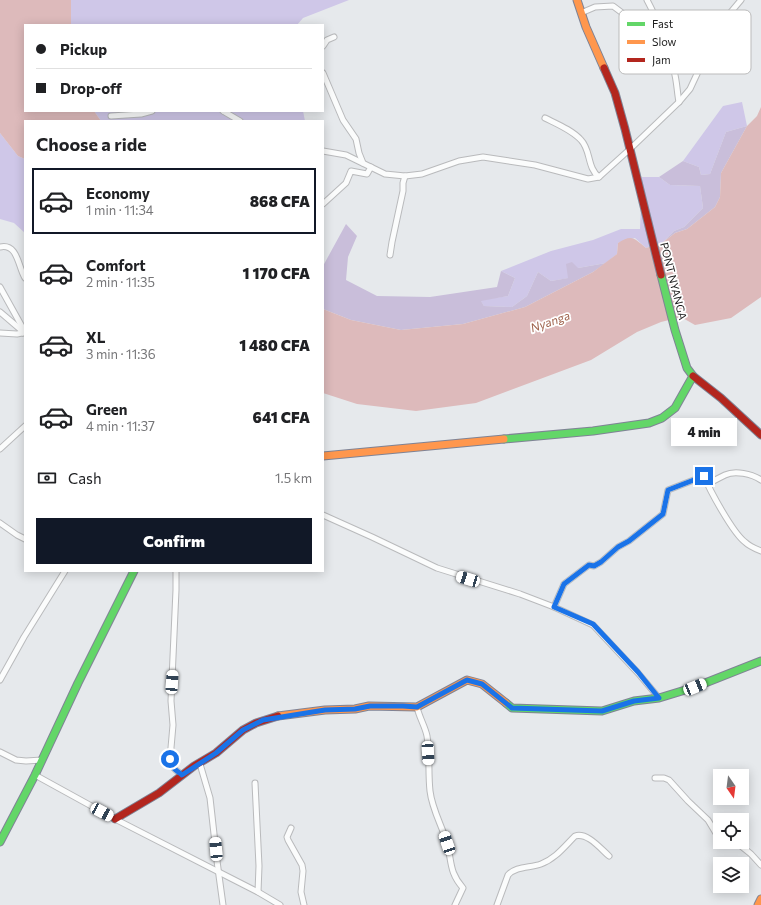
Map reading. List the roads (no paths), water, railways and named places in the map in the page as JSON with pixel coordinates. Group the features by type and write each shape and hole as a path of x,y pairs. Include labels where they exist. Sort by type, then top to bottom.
{"main road":[{"name":"PONT NYANGA","path":"577,0 586,27 615,93 675,330 687,368 693,376"},
{"path":"324,456 593,431 649,423 662,418 675,408 693,376 721,398 761,435"},
{"path":"0,842 35,775 91,656 133,572"},
{"path":"115,819 147,801 194,766 200,764 230,742 243,730 263,720 325,710 355,709 370,706 417,707 467,680 482,684 512,708 602,711 634,701 659,698 695,687 761,661"},
{"path":"758,905 761,899"}],"street":[{"path":"647,0 652,10"},
{"path":"733,10 741,0"},
{"path":"581,13 595,7 613,6 619,10"},
{"path":"324,44 327,40 334,37"},
{"path":"674,74 680,102"},
{"path":"324,151 346,156 385,174 406,176 422,174 466,159 483,157 534,165 588,179 599,177 680,102 690,89 697,74"},
{"path":"324,75 343,120 356,139 363,163"},
{"path":"677,91 690,89"},
{"path":"111,116 142,114 149,112"},
{"path":"225,112 238,120"},
{"path":"545,118 565,128 581,140 594,172 599,177"},
{"path":"324,203 346,183 351,171 367,174 371,168"},
{"path":"390,255 403,191 403,183 406,176"},
{"path":"0,247 8,246 13,249 24,276"},
{"path":"0,287 24,333"},
{"path":"0,312 24,333"},
{"path":"0,333 24,333"},
{"path":"0,449 24,427"},
{"path":"708,484 726,474 735,473 756,476 761,480"},
{"path":"554,607 561,588 569,579 589,565 594,566 601,562 618,547 629,541 663,514 668,490 704,476 729,521 744,542 761,551"},
{"path":"324,515 372,536 437,568 520,594 593,624 638,672 659,698"},
{"path":"0,523 16,535 24,539"},
{"path":"0,680 24,637 64,572"},
{"path":"176,572 171,701 173,725 170,763 173,768 182,775"},
{"path":"417,707 426,736 430,791 433,804 447,843 451,869 463,888 455,905"},
{"path":"0,752 16,760 26,762 42,760"},
{"path":"200,764 210,798 223,905"},
{"path":"35,775 115,819 258,892 280,905"},
{"path":"655,778 664,778 669,780 708,820 713,828"},
{"path":"256,783 259,866 258,892"},
{"path":"291,828 287,837 302,865 303,871 301,892 304,905"},
{"path":"497,905 508,875 511,872 540,865 554,857 574,836 583,836 594,842 609,856"},
{"path":"745,849 761,865"}],"water":[{"path":"0,0 71,0 71,24 24,24 24,112 95,112 100,120 24,120 24,159 18,156 0,133"},
{"name":"Nyanga","path":"761,107 761,297 731,318 695,325 681,317 661,322 637,332 591,360 476,403 416,411 357,404 324,393 324,309 351,320 401,330 463,324 525,307 593,272 617,254 618,243 623,240 633,238 646,248 662,243 675,233 687,229 715,207 720,197 721,173 747,126 757,116"}]}
